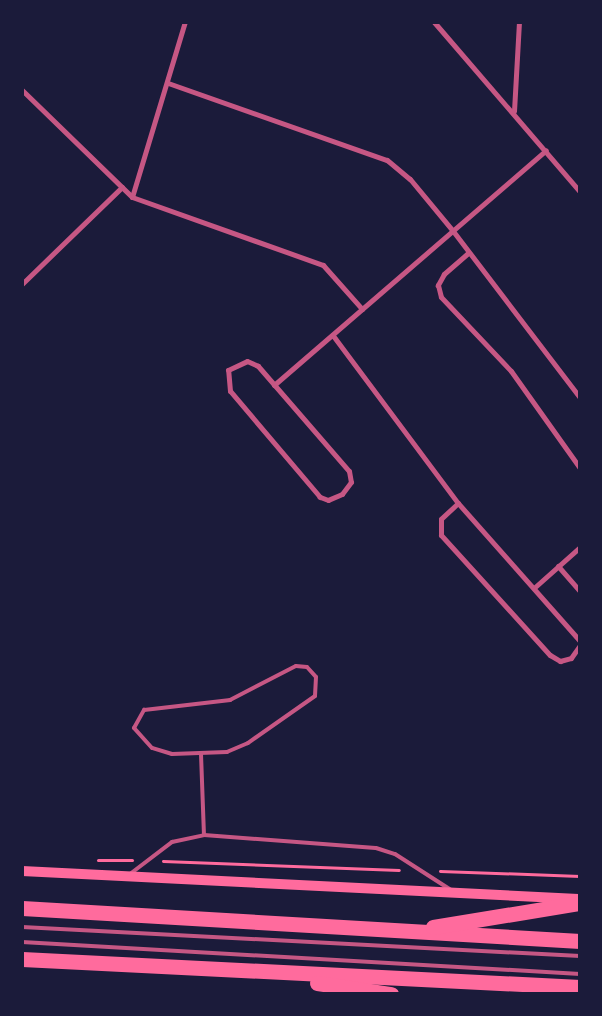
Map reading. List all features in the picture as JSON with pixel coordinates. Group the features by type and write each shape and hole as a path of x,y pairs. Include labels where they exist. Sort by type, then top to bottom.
{"highway":[{"path":"403,932 580,903"},
{"path":"22,908 580,941"},
{"path":"22,959 580,987"},
{"path":"227,970 391,994"}],"main road":[{"path":"22,872 130,874 580,899"}],"street":[{"path":"132,197 185,22"},
{"path":"434,22 514,112 580,192"},
{"path":"514,112 519,22"},
{"path":"168,83 387,160 410,179 453,231 580,398"},
{"path":"22,90 132,197 323,265 362,310"},
{"path":"274,385 546,150"},
{"path":"22,284 122,187"},
{"path":"468,253 444,274 438,285 442,297 511,371 580,468"},
{"path":"333,335 458,503 535,587 580,641"},
{"path":"248,361 258,366 274,385 349,471 351,482 342,494 328,500 320,497 230,392 228,370 248,361"},
{"path":"458,503 441,519 441,535 550,655 560,661 571,658 580,646"},
{"path":"535,587 580,547"},
{"path":"558,566 580,591"}],"lane":[{"path":"22,248 22,253"},
{"path":"296,666 307,667 316,678 314,696 248,743 227,752 201,754 152,748 134,728 136,718 144,710 230,700 296,666"},
{"path":"201,754 204,835"},
{"path":"130,874 172,842 204,835 376,848 420,870 455,892"},
{"path":"22,927 580,956"},
{"path":"22,942 580,974"}],"path":[{"path":"93,860 148,860 580,876"}]}
